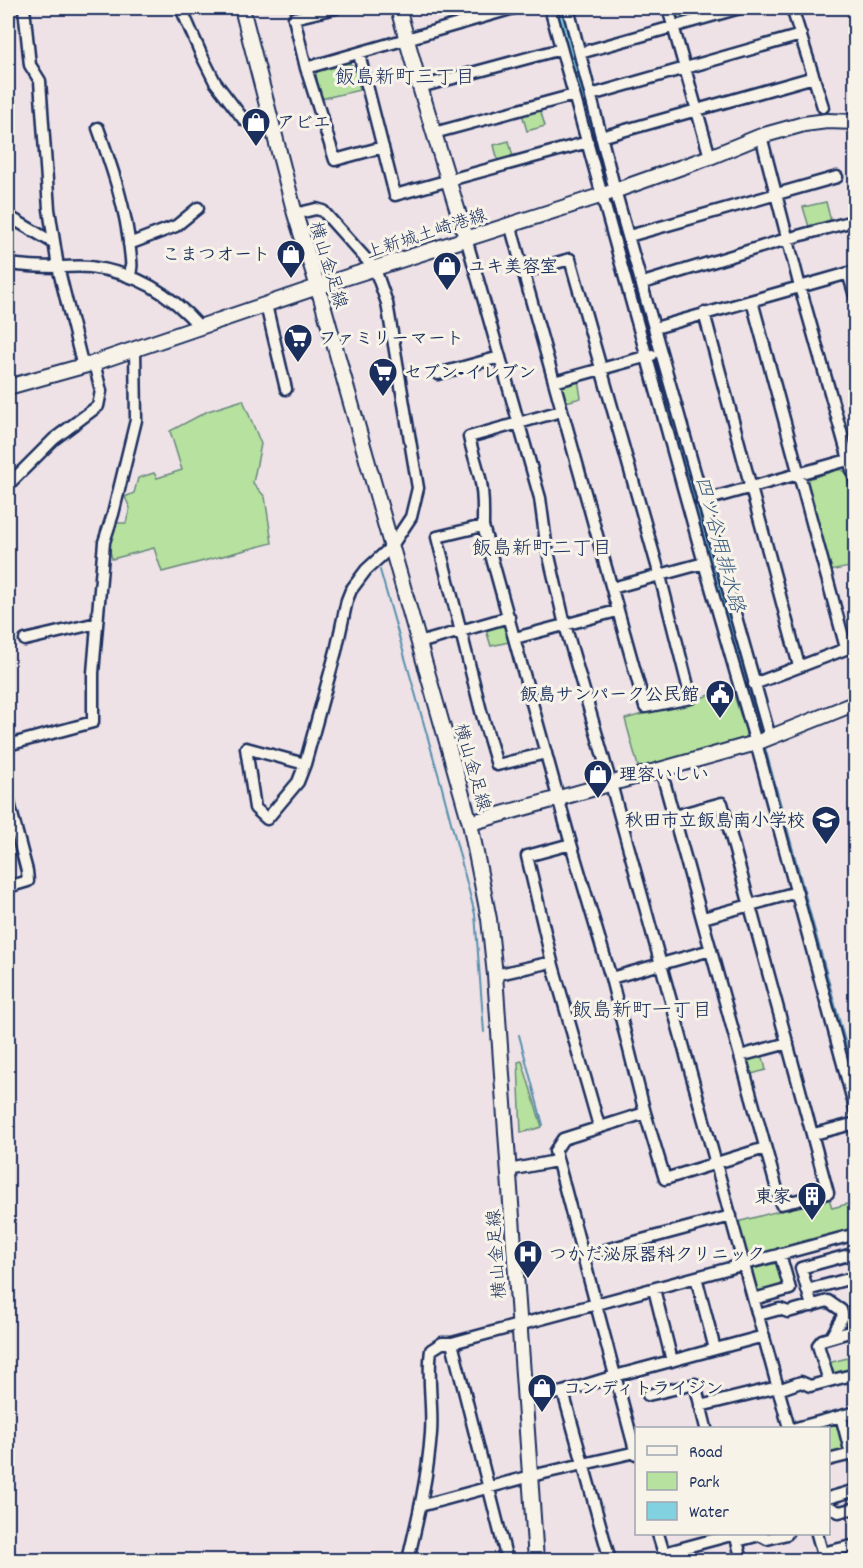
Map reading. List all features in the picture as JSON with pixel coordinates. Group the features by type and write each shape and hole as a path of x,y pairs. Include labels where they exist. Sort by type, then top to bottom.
{"street":[{"path":"8,484 54,439 98,405 100,391 89,365 58,267 49,209 40,81 30,65 24,8"},
{"path":"181,8 215,82 244,120 249,122 270,118"},
{"name":"横山金足線","path":"242,8 295,214 318,287 470,823 489,919 495,975 536,1560"},
{"path":"336,8 294,18 306,68 335,160 383,147"},
{"path":"398,8 540,498 546,543 565,625 789,1427"},
{"path":"306,68 514,8"},
{"path":"550,8 588,142 629,236 643,283 655,328 653,355 702,501 754,684 762,741"},
{"path":"571,8 601,137 609,192 653,355 704,563 762,741 797,892 855,1112"},
{"path":"668,8 710,157"},
{"path":"580,53 740,8"},
{"path":"792,8 823,107"},
{"path":"591,95 801,35"},
{"path":"420,87 561,49"},
{"path":"359,54 395,195 588,142"},
{"path":"601,137 814,77"},
{"path":"434,134 574,95"},
{"name":"上新城土崎港線","path":"8,387 89,365 609,192 710,157 761,136 804,124 827,121 855,123"},
{"path":"98,128 117,181 128,226 132,270 129,277"},
{"path":"761,136 800,287 852,459 855,484"},
{"path":"629,236 837,177"},
{"path":"129,244 177,226 198,208"},
{"path":"295,214 316,209 323,211 375,269 387,303 418,488 411,518 391,547 366,570 351,590 336,651 304,764 298,782 267,819 255,808 246,748 304,764"},
{"path":"8,216 54,243"},
{"path":"643,283 853,221"},
{"path":"510,224 645,707 691,698 660,576 570,259 524,272"},
{"path":"8,264 108,270 149,284 167,295 200,327"},
{"path":"655,328 852,272 855,299"},
{"path":"752,302 799,474 851,647 754,684"},
{"path":"266,305 286,388"},
{"path":"704,313 799,666"},
{"path":"8,746 93,722 93,673 104,542 136,420 135,349"},
{"path":"554,382 653,355"},
{"path":"438,374 500,357"},
{"path":"561,411 470,437 483,497 483,526 571,844 611,978 645,1113 665,1179 765,1148"},
{"path":"702,501 852,459"},
{"path":"483,526 437,537 497,765 546,753"},
{"path":"612,588 704,563"},
{"path":"515,638 617,611"},
{"path":"419,643 509,617"},
{"path":"25,640 97,623"},
{"path":"470,823 762,741 855,703"},
{"path":"661,770 781,1204 828,1193 814,1134 722,803 674,816"},
{"path":"8,799 28,881 8,887"},
{"path":"571,844 527,856 552,962 599,1126"},
{"path":"703,918 797,892"},
{"path":"611,978 711,950"},
{"path":"495,975 552,962"},
{"path":"740,1056 788,1043"},
{"path":"635,1448 555,1151 563,1139 645,1113"},
{"path":"814,1134 855,1123"},
{"path":"509,1170 556,1161"},
{"path":"583,1256 731,1216"},
{"path":"408,1560 428,1469 431,1430 428,1367 430,1350 442,1343 452,1343 519,1326 855,1234"},
{"path":"833,1240 838,1257"},
{"path":"812,1306 801,1268 855,1253"},
{"path":"754,1299 790,1289 780,1254"},
{"path":"696,1277 715,1349"},
{"path":"807,1290 855,1277"},
{"path":"654,1288 672,1361"},
{"path":"758,1315 780,1309 788,1312 828,1301 841,1310 843,1316 831,1337"},
{"path":"829,1381 818,1345 822,1340 855,1330"},
{"path":"525,1400 563,1392 764,1336"},
{"path":"452,1343 507,1560"},
{"path":"700,1406 801,1382 810,1386 848,1376 855,1380"},
{"path":"648,1395 695,1384 706,1427"},
{"path":"563,1392 610,1560"},
{"path":"800,1427 855,1412"},
{"path":"830,1459 853,1453 841,1416"},
{"path":"420,1506 531,1476 635,1452"},
{"path":"830,1497 855,1490"},
{"path":"830,1508 839,1512 855,1508"},
{"path":"659,1535 665,1557 736,1536 760,1535 767,1539 780,1535"},
{"path":"818,1535 823,1557 855,1545"},
{"path":"736,1536 742,1560"}],"green space":[{"path":"674,8 721,8 681,20 676,19"},
{"path":"348,63 354,66 360,90 320,99 316,74 318,70"},
{"path":"540,109 545,126 527,131 522,114"},
{"path":"509,141 513,157 498,161 494,145"},
{"path":"826,202 832,225 810,230 803,207"},
{"path":"578,379 581,398 562,403 558,386"},
{"path":"243,400 261,444 253,483 265,497 272,543 162,572 154,548 112,559 108,543 117,523 126,523 130,508 125,497 134,493 138,478 154,473 157,478 182,470 170,431 208,411"},
{"path":"839,469 846,472 855,508 855,566 830,571 806,485 808,479"},
{"path":"501,622 506,625 509,642 491,646 485,627"},
{"path":"732,689 746,732 745,741 639,770 625,719"},
{"path":"762,1053 766,1070 748,1075 745,1061 747,1057"},
{"path":"522,1061 542,1127 521,1133 518,1062"},
{"path":"829,1198 832,1208 855,1202 855,1229 746,1258 737,1222"},
{"path":"777,1263 783,1286 758,1291 752,1269"},
{"path":"855,1356 855,1375 832,1375 828,1363"},
{"path":"838,1421 847,1450 830,1455 830,1427 814,1427"}],"water":[{"name":"四ツ谷用排水路","path":"556,8 564,8 855,1077 855,1097 792,860"}],"waterway":[{"path":"380,570 441,784 475,914 484,1032"},
{"path":"519,1035 543,1125"}],"place":[{"name":"アビエ","path":"256,148"},
{"name":"こまつオート","path":"291,280"},
{"name":"ユキ美容室","path":"447,292"},
{"name":"ファミリーマート","path":"298,364"},
{"name":"セブン-イレブン","path":"383,398"},
{"name":"飯島サンパーク公民館","path":"720,720"},
{"name":"理容いしい","path":"598,800"},
{"name":"秋田市立飯島南小学校","path":"826,846"},
{"name":"東家","path":"812,1222"},
{"name":"つかだ泌尿器科クリニック","path":"528,1280"},
{"name":"コンディトライジン","path":"542,1414"}],"district":[{"name":"飯島新町三丁目","path":"405,76"},
{"name":"飯島新町二丁目","path":"542,547"},
{"name":"飯島新町一丁目","path":"642,1009"}]}
